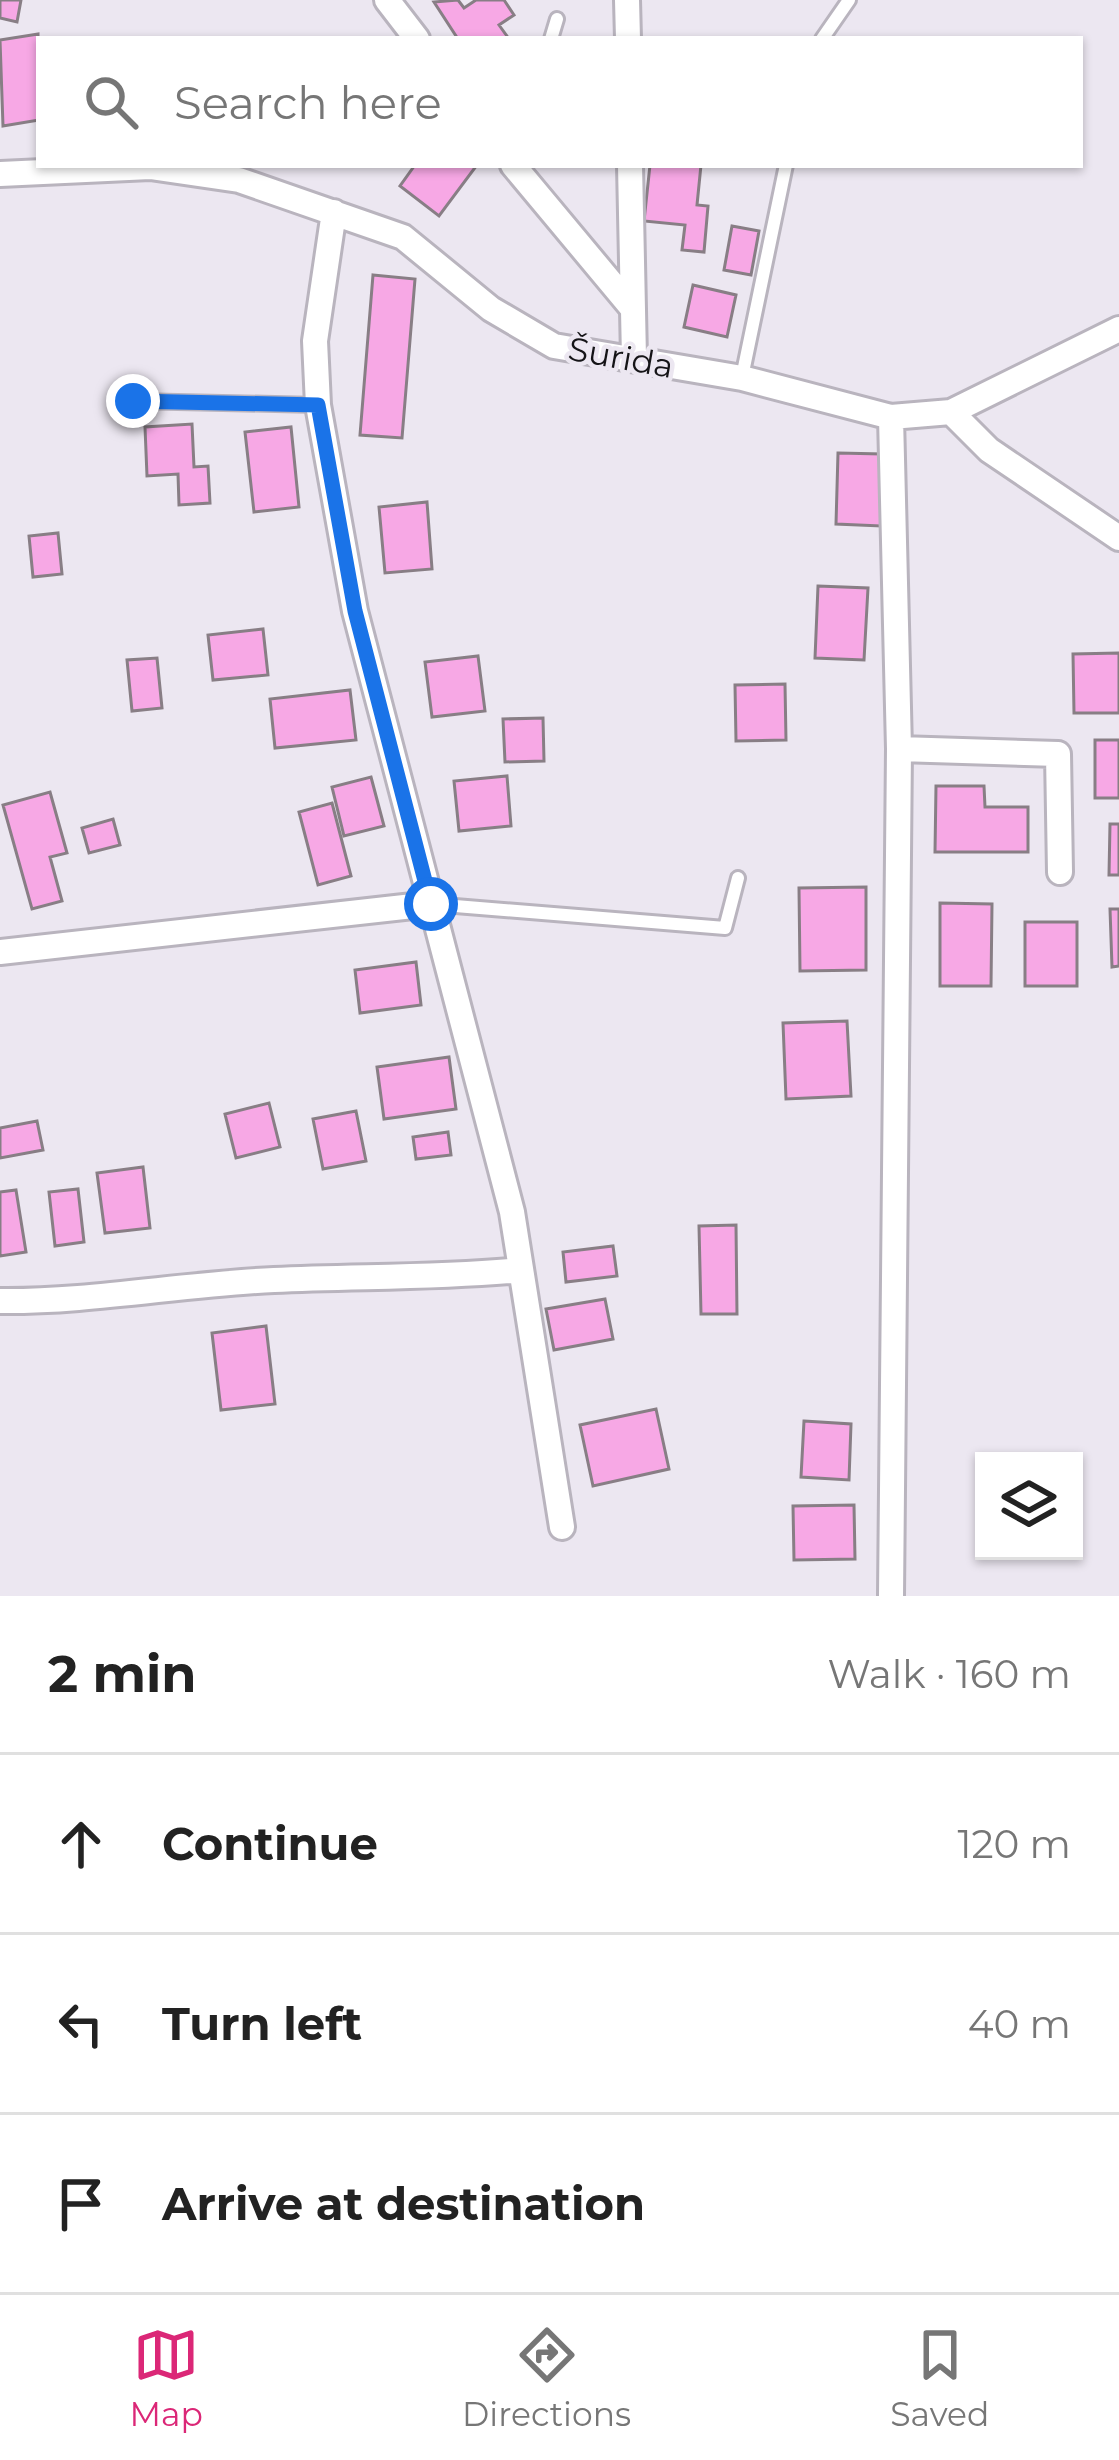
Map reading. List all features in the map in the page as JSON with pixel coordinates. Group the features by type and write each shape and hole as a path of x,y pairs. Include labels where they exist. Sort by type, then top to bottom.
{"street":[{"path":"387,0 415,36"},
{"path":"627,0 628,36"},
{"name":"Šurida","path":"0,174 113,168"},
{"name":"Šurida","path":"164,168 239,180 403,237 491,309 554,346 742,378 891,417 951,412 1119,329"},
{"path":"516,168 633,309"},
{"path":"630,168 634,358"},
{"path":"334,212 315,341 318,405 355,611 512,1212 562,1527"},
{"path":"951,412 989,449 1119,538"},
{"path":"891,417 898,749 891,1596"},
{"path":"898,749 1058,754 1060,872"},
{"path":"0,952 431,904"},
{"path":"0,1300 36,1302 145,1288 274,1280 521,1270"}],"lane":[{"path":"824,36 849,0"},
{"path":"552,36 557,19"},
{"path":"742,378 785,168"},
{"path":"133,401 318,405"},
{"path":"431,904 725,928 738,878"}],"building":[{"path":"0,0 21,0 17,22 0,18"},
{"path":"458,0 464,8 476,0 504,0 514,15 499,25 507,36 456,36 434,2"},
{"path":"38,34 36,120 3,126 0,40"},
{"path":"413,168 475,168 439,216 400,186"},
{"path":"650,168 701,168 697,205 708,206 704,252 682,250 685,225 644,221"},
{"path":"732,226 759,231 751,275 724,270"},
{"path":"373,275 415,279 402,438 360,435"},
{"path":"693,285 736,295 727,337 684,327"},
{"path":"192,424 194,467 208,466 210,503 179,505 178,474 147,476 145,427"},
{"path":"291,427 299,507 254,512 245,432"},
{"path":"838,453 882,454 881,526 836,524"},
{"path":"427,502 432,569 385,573 379,507"},
{"path":"58,533 62,574 33,577 29,536"},
{"path":"818,586 868,588 864,660 815,658"},
{"path":"263,629 268,675 213,680 208,635"},
{"path":"1119,653 1119,713 1074,713 1073,654"},
{"path":"478,656 485,711 432,717 425,662"},
{"path":"157,658 162,708 132,711 127,660"},
{"path":"785,684 786,740 736,741 735,685"},
{"path":"350,690 356,740 275,748 270,699"},
{"path":"543,718 544,761 505,762 503,719"},
{"path":"1095,740 1119,740 1119,798 1095,798"},
{"path":"507,776 511,826 459,831 454,781"},
{"path":"371,777 384,826 344,836 332,787"},
{"path":"936,786 984,786 985,807 1028,807 1028,852 935,852"},
{"path":"50,792 67,853 50,857 62,901 32,909 3,805"},
{"path":"332,803 351,876 318,885 299,812"},
{"path":"113,819 120,845 89,853 82,828"},
{"path":"1110,824 1119,824 1119,875 1109,875"},
{"path":"866,887 866,970 800,971 799,888"},
{"path":"940,903 992,904 991,986 940,986"},
{"path":"1110,909 1119,909 1119,966 1112,967"},
{"path":"1025,922 1077,922 1077,986 1025,986"},
{"path":"416,962 421,1005 360,1013 355,970"},
{"path":"847,1021 851,1096 786,1099 783,1023"},
{"path":"449,1057 456,1109 384,1119 377,1067"},
{"path":"269,1103 280,1147 236,1158 225,1114"},
{"path":"356,1111 366,1161 323,1169 313,1119"},
{"path":"37,1121 43,1150 0,1158 0,1128"},
{"path":"448,1132 451,1155 416,1159 413,1137"},
{"path":"143,1167 150,1228 105,1233 97,1173"},
{"path":"78,1189 84,1242 55,1246 49,1192"},
{"path":"16,1190 26,1252 0,1256 0,1192"},
{"path":"736,1225 737,1314 701,1314 699,1226"},
{"path":"613,1246 617,1276 566,1282 563,1252"},
{"path":"605,1299 613,1339 554,1350 546,1309"},
{"path":"266,1326 275,1404 221,1410 212,1333"},
{"path":"656,1409 669,1469 593,1486 580,1425"},
{"path":"804,1421 851,1424 849,1480 801,1477"},
{"path":"854,1505 855,1559 794,1560 793,1506"}],"route":[{"path":"133,401 318,405 355,611 431,904"}]}
